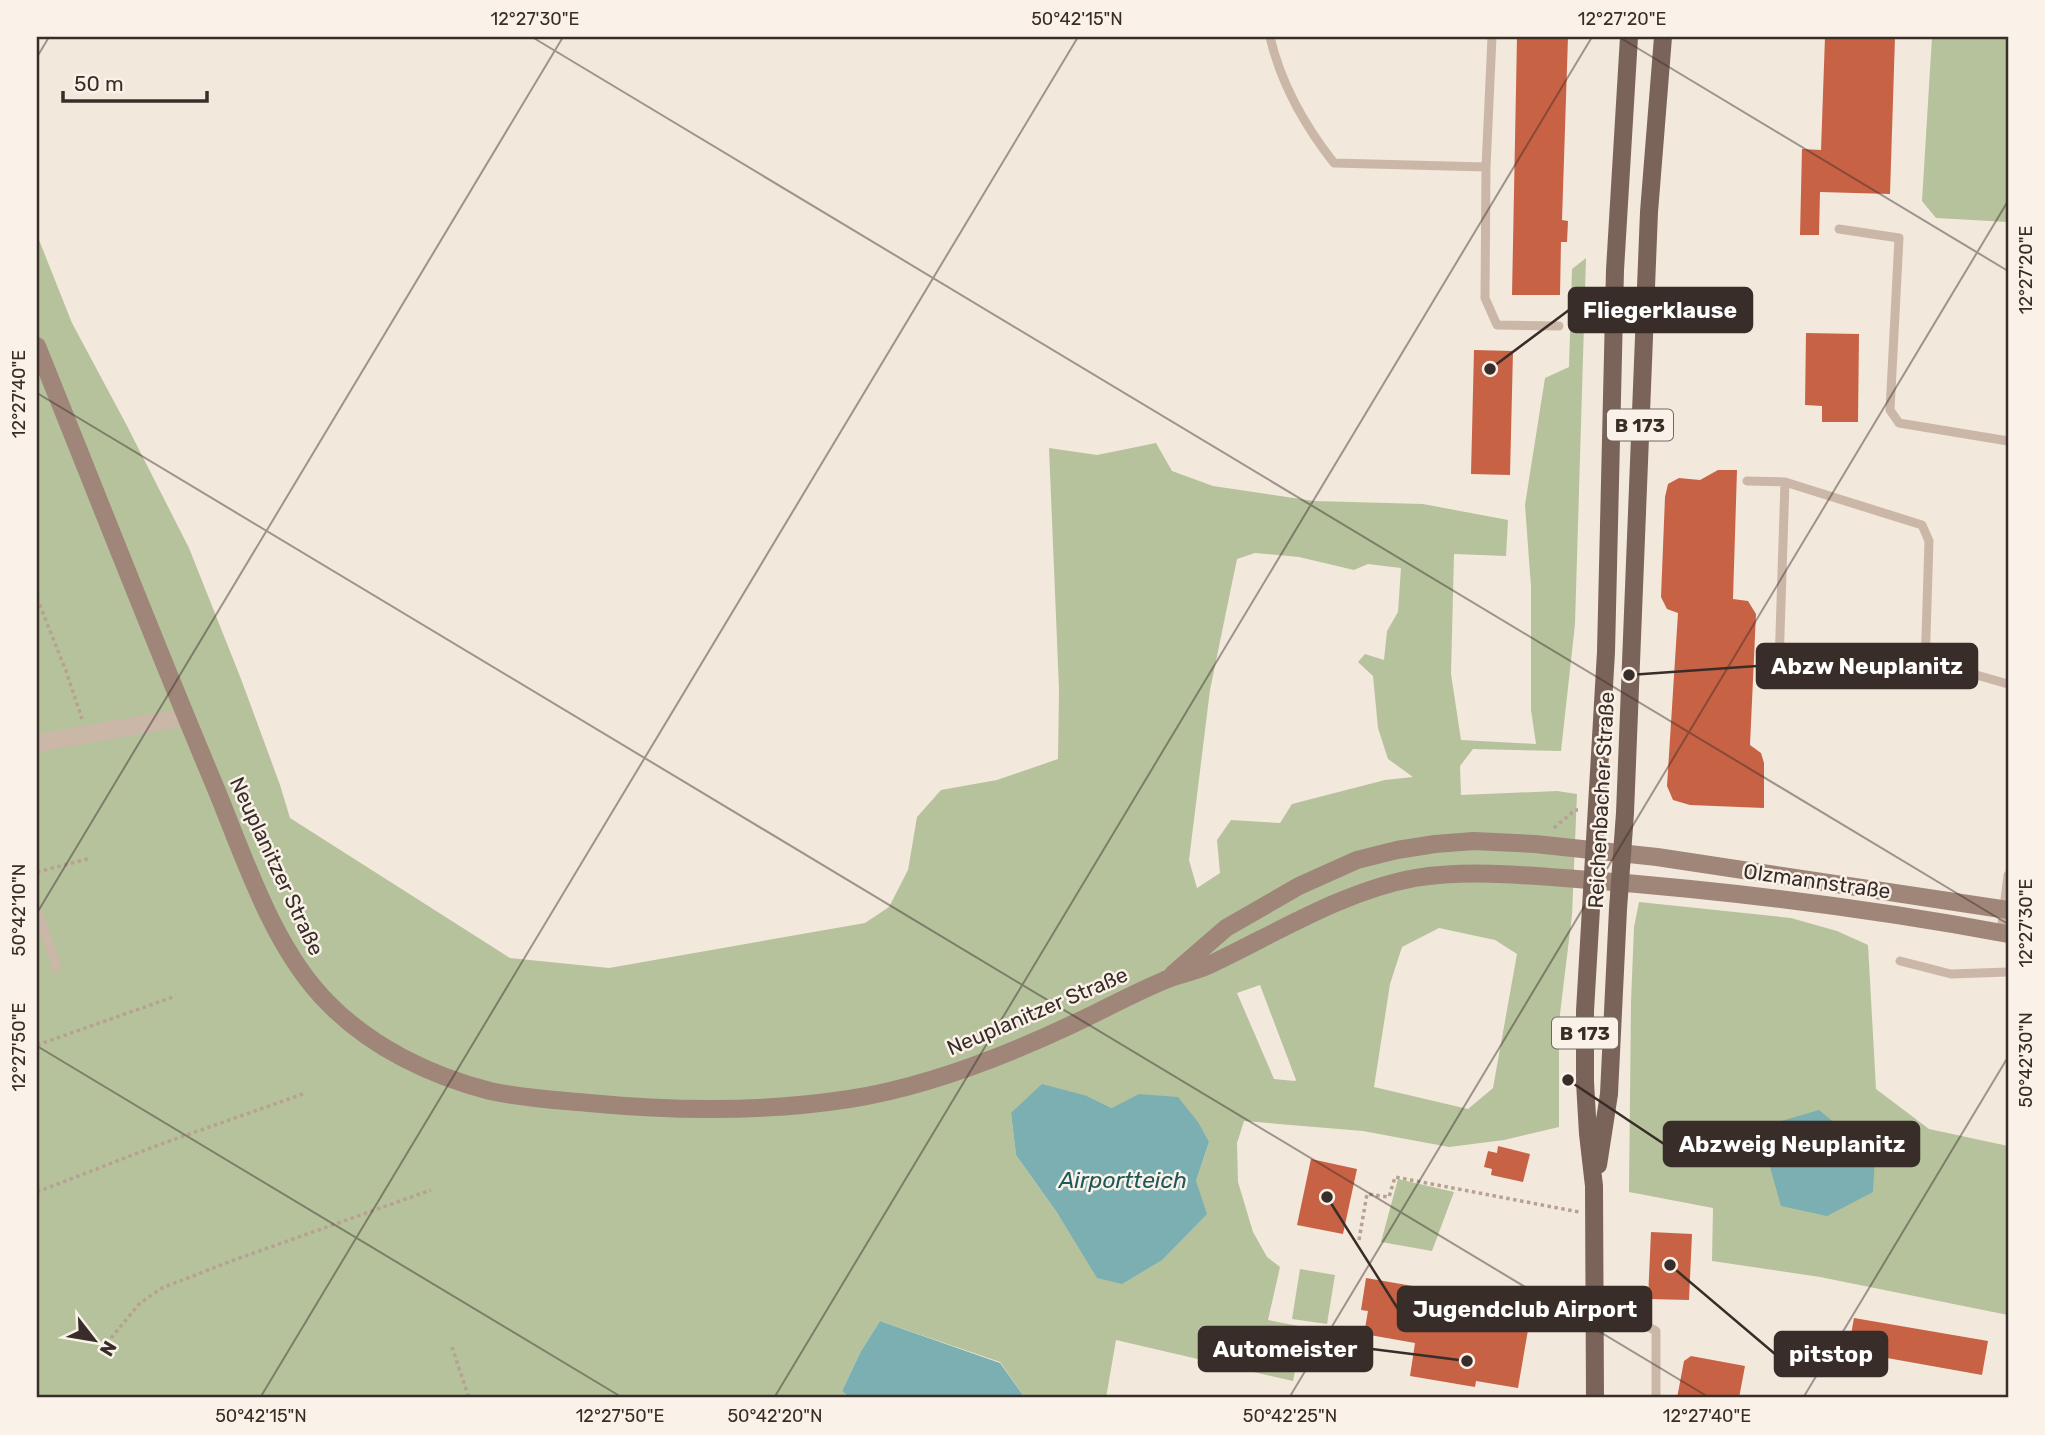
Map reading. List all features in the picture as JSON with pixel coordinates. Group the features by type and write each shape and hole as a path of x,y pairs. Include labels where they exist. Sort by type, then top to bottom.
{"main road":[{"name":"Reichenbacher Straße","path":"1595,1398 1594,1186 1585,1082 1586,1012 1606,652 1615,270 1629,37"},
{"name":"Reichenbacher Straße","path":"1594,1186 1609,1094 1649,226 1663,37"},
{"name":"Neuplanitzer Straße","path":"37,346 257,887 300,971 327,1003 353,1026 385,1048 417,1065 491,1091 582,1102 682,1108 806,1104 851,1099 891,1090 997,1057 1167,979 1203,968 1257,940 1369,891 1417,878 1471,875 1620,882"},
{"name":"Neuplanitzer Straße","path":"1167,979 1226,928 1299,886 1357,860 1397,850 1474,841 1622,853"},
{"name":"Olzmannstraße","path":"1622,853 2006,910"},
{"name":"Olzmannstraße","path":"1620,882 1776,897 2004,933"}],"street":[{"path":"37,743 186,717"}],"lane":[{"path":"1270,37 1275,58 1292,100 1313,136 1334,163 1486,167"},
{"path":"1492,37 1486,167 1485,298 1497,325 1559,326"},
{"path":"1839,229 1899,238 1889,410 1899,424 2008,441"},
{"path":"1747,481 1785,482 1922,525 1929,541 1925,667"},
{"path":"1785,482 1779,664 1925,667 1973,674 2008,684"},
{"path":"2004,933 2008,875"},
{"path":"37,910 56,963 55,968"},
{"path":"1900,961 1951,974 2008,972"},
{"path":"1596,1318 1639,1322 1656,1331 1656,1398"}],"path":[{"path":"37,597 87,734"},
{"path":"1554,827 1574,810"},
{"path":"37,872 91,858"},
{"path":"37,1045 176,996"},
{"path":"37,1192 160,1144 303,1094"},
{"path":"1359,1240 1367,1194 1389,1197 1395,1177 1594,1216"},
{"path":"111,1338 139,1304 162,1288 431,1190"},
{"path":"452,1347 469,1398"}],"green space":[{"path":"1932,37 2008,37 2008,222 1936,218 1922,201"},
{"path":"37,235 72,323 189,548 241,679 290,818 510,958 609,968 865,923 889,907 908,870 917,817 941,790 997,780 1058,759 1059,689 1049,448 1097,455 1156,443 1172,471 1213,486 1314,501 1423,504 1508,520 1506,556 1454,554 1451,674 1461,740 1536,744 1531,710 1531,587 1525,505 1545,378 1569,367 1572,269 1586,258 1575,624 1561,751 1473,749 1460,766 1461,795 1557,791 1577,794 1572,915 1559,1022 1559,1127 1504,1140 1449,1147 1363,1131 1244,1121 1237,1143 1238,1182 1253,1232 1267,1257 1280,1267 1268,1320 1304,1327 1293,1381 1116,1340 1106,1398 1025,1398 1000,1362 880,1321 861,1351 842,1391 850,1398 37,1398","holes":["1255,553 1299,557 1354,570 1368,564 1401,568 1398,612 1387,631 1384,660 1365,654 1358,662 1373,676 1378,728 1388,759 1413,777 1385,780 1292,804 1280,823 1231,820 1217,840 1220,873 1197,888 1189,860 1210,690 1237,559","1439,928 1495,940 1517,954 1493,1088 1468,1109 1374,1087 1390,984 1402,947","1260,985 1295,1081 1274,1079 1237,993","1087,1096 1112,1108 1209,1142 1196,1181 1058,1214 1016,1155 1011,1113"]},
{"path":"1639,902 1791,918 1837,931 1868,945 1876,1089 1929,1129 2008,1146 2008,1315 1820,1277 1712,1261 1713,1208 1629,1192 1631,1002 1634,927"},
{"path":"1398,1179 1454,1192 1432,1251 1381,1242"},
{"path":"1300,1269 1335,1275 1327,1324 1292,1319"}],"water":[{"name":"Airportteich","path":"1042,1084 1087,1096 1112,1108 1139,1094 1178,1097 1198,1122 1209,1142 1196,1181 1207,1214 1162,1260 1122,1284 1097,1278 1058,1214 1016,1155 1011,1113"},
{"path":"1819,1110 1875,1156 1873,1192 1827,1216 1781,1206 1764,1146 1778,1122"},
{"path":"880,1321 1000,1363 1025,1398 850,1398 842,1391 861,1351"}],"building":[{"path":"1517,37 1568,37 1562,220 1568,221 1567,242 1561,242 1560,295 1512,295"},
{"path":"1825,37 1895,37 1890,194 1820,192 1819,235 1800,235 1802,149 1821,150"},
{"path":"1806,333 1859,334 1858,422 1822,422 1822,406 1805,405"},
{"path":"1474,350 1513,351 1510,475 1471,474"},
{"path":"1718,470 1737,470 1733,599 1748,601 1756,614 1750,745 1761,753 1764,763 1764,808 1690,805 1673,800 1667,786 1678,613 1667,609 1661,597 1665,497 1668,484 1679,478 1700,480"},
{"path":"1498,1146 1530,1154 1523,1182 1491,1175 1492,1169 1484,1167 1488,1151 1497,1153"},
{"path":"1311,1159 1357,1169 1343,1234 1297,1225"},
{"path":"1651,1232 1692,1234 1689,1300 1648,1299"},
{"path":"1366,1278 1471,1296 1468,1320 1528,1330 1518,1388 1476,1381 1475,1387 1410,1376 1415,1343 1364,1334 1368,1311 1361,1310"},
{"path":"1854,1318 1988,1341 1982,1375 1848,1351"},
{"path":"1691,1356 1745,1366 1739,1398 1677,1398 1684,1361"}],"place":[{"name":"Fliegerklause","path":"1490,369"},
{"name":"Abzw Neuplanitz","path":"1629,675"},
{"name":"Abzweig Neuplanitz","path":"1568,1080"},
{"name":"Jugendclub Airport","path":"1327,1197"},
{"name":"pitstop","path":"1670,1265"},
{"name":"Automeister","path":"1467,1361"}]}
